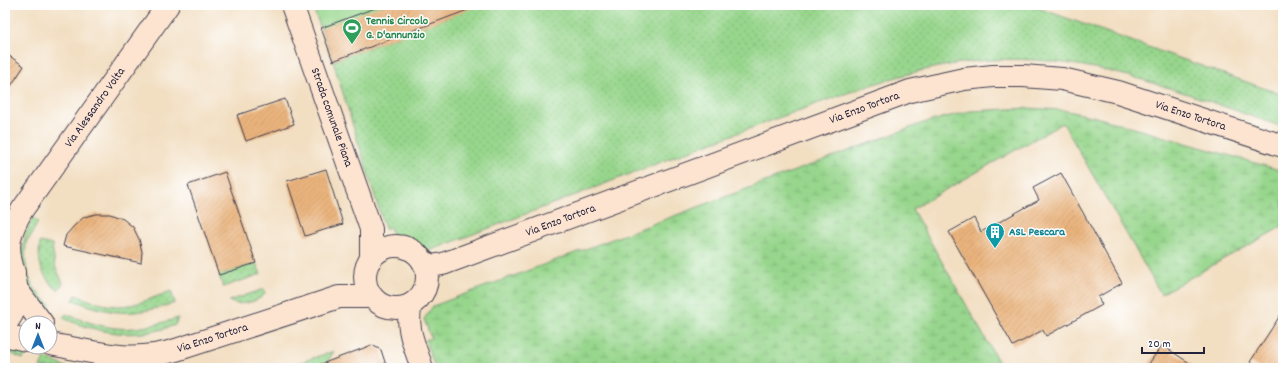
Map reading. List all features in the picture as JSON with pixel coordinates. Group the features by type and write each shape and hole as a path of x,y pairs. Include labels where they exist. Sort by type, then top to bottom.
{"street":[{"name":"Via Alessandro Volta","path":"12,274 9,254 9,240 12,227 22,210 168,5"},
{"name":"Strada comunale Piana","path":"292,5 371,229 381,240 392,247"},
{"name":"Via Enzo Tortora","path":"423,261 434,266 910,91 964,79 993,76 1023,76 1079,82 1118,92 1283,146"},
{"name":"Via Alessandro Volta","path":"5,224 22,210"},
{"name":"Strada comunale Piana","path":"368,268 371,229"},
{"path":"379,302 402,308 411,305 421,296 426,284 427,276 423,261 412,251 406,248 392,247 377,253 368,268 368,290 379,302 396,315 409,330"},
{"name":"Via Enzo Tortora","path":"426,284 439,269 457,258"},
{"name":"Via Enzo Tortora","path":"339,297 368,268"},
{"path":"12,274 37,315"},
{"path":"5,324 15,308 12,274"},
{"name":"Via Enzo Tortora","path":"58,346 102,355 125,357 164,354 339,297 379,302"},
{"path":"411,305 408,320 409,330 422,368"},
{"name":"Via Enzo Tortora","path":"58,334 82,350"},
{"path":"5,335 18,338"}],"green space":[{"name":"Tennis Circolo G. D'annunzio","path":"312,5 479,5 333,61"},
{"path":"479,5 1030,5 1283,95 1283,127 1192,95 1129,76 1098,69 1066,63 1035,60 1006,59 978,61 925,70 872,85 819,103 426,252 408,241 394,238 390,227 385,229 333,61"},
{"path":"1028,108 1062,110 1092,116 1283,171 1283,226 1161,294 1063,123 912,209 1002,368 435,368 425,340 431,338 424,319 433,306 923,123 970,111"},
{"path":"33,218 38,222 29,239 27,239 25,258 26,267 28,275 36,290 50,304 47,309 37,300 29,289 24,278 22,267 21,255 23,243"},
{"path":"40,242 52,245 55,266 63,283 58,290 44,275 39,256"},
{"path":"256,263 261,274 223,287 219,275"},
{"path":"264,289 265,294 262,297 248,303 237,304 229,301"},
{"path":"171,291 175,303 135,312 101,309 73,300 76,295 103,304 124,306 145,301"},
{"path":"66,314 96,324 121,328 147,326 178,318 175,325 161,330 133,334 105,331 77,324 63,318"},
{"path":"5,343 18,347 18,355 25,355 23,359 5,351"},
{"path":"334,351 324,368 283,368"},
{"path":"45,358 69,368 42,368 40,367"}],"building":[{"name":"Tennis Circolo G. D'annunzio","path":"383,5 478,6 333,61 321,28"},
{"path":"5,53 24,66 5,95"},
{"path":"285,99 294,124 246,141 237,115"},
{"path":"326,169 343,224 305,236 287,181"},
{"path":"225,172 256,263 219,275 188,185"},
{"name":"ASL Pescara","path":"1061,173 1122,283 1098,297 1102,305 1046,336 1043,330 1013,346 949,232 974,218 981,232 1039,200 1033,188"},
{"path":"96,214 110,214 123,219 133,227 139,239 142,252 141,263 63,246 66,235 74,226 84,217"},
{"path":"1283,311 1283,368 1259,368 1250,362"},
{"path":"372,345 381,350 387,368 316,368 316,366"},
{"path":"1162,345 1197,368 1146,368"}],"place":[{"name":"Tennis Circolo G. D'annunzio","path":"352,45"},
{"name":"ASL Pescara","path":"995,249"}]}
